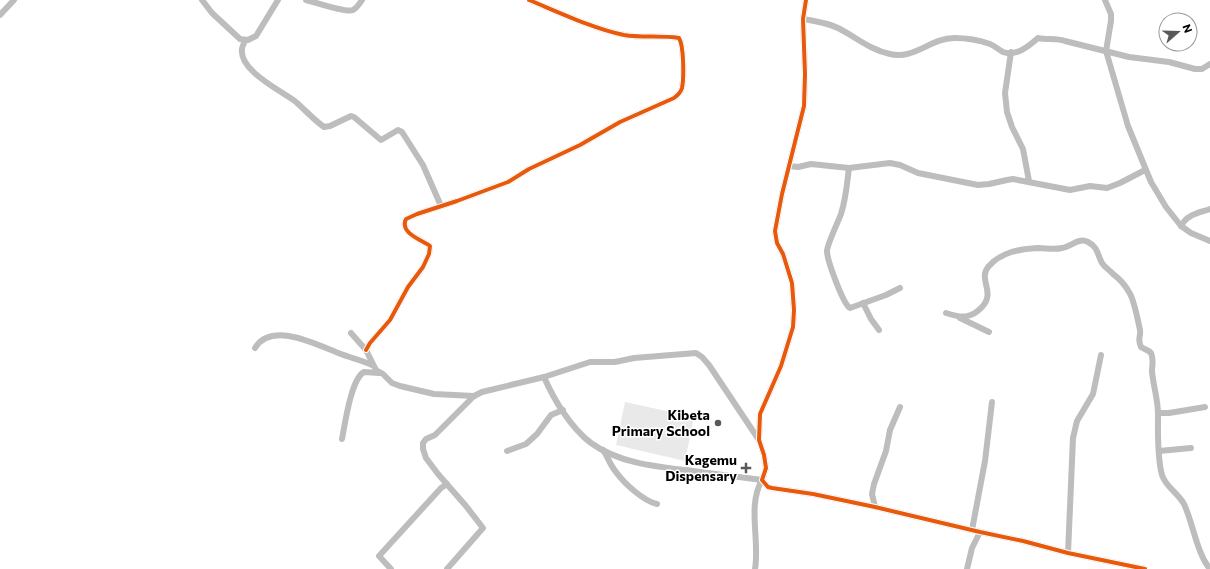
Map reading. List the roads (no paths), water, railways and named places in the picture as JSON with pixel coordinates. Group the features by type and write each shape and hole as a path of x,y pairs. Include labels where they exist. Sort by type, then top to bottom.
{"street":[{"path":"0,15 14,0"},
{"path":"202,0 237,37 245,41 256,36 278,0"},
{"path":"306,0 339,9 351,10 356,8 362,0"},
{"path":"366,350 370,343 390,320 405,292 423,267 429,254 430,246 407,232 405,221 409,217 508,182 529,169 580,145 620,122 674,98 682,89 682,43 679,38 619,34 582,22 529,0"},
{"path":"759,440 760,414 781,366 793,327 795,303 792,283 777,243 775,231 804,106 806,74 803,19 806,0"},
{"path":"1105,0 1111,14 1106,51 1128,126 1145,170 1159,196 1182,226 1191,233 1210,240"},
{"path":"803,19 838,28 873,49 898,56 907,55 933,42 948,38 965,38 986,43 1004,52 1017,52 1038,38 1046,40 1058,38 1129,57 1169,62 1195,69 1202,69 1210,64"},
{"path":"245,41 242,51 249,69 258,77 295,102 324,127 328,127 351,116 381,140 395,131 398,130 402,132 423,165 441,206"},
{"path":"1010,52 1005,93 1007,112 1012,127 1023,149 1029,181"},
{"path":"789,166 798,167 811,164 849,168 890,163 900,165 918,173 978,185 1007,180 1029,181 1070,190 1090,186 1107,188 1145,170"},
{"path":"849,168 841,214 827,252 839,289 847,306 850,308 886,295 900,288"},
{"path":"1182,226 1184,220 1188,217 1210,209"},
{"path":"958,317 972,314 986,303 988,296 985,272 998,258 1005,254 1028,249 1061,249 1077,242 1087,241 1096,247 1102,263 1121,281 1132,296 1140,332 1138,340 1141,347 1149,350 1152,354 1152,370 1158,413 1163,478 1177,493 1184,504 1203,558 1210,569"},
{"path":"863,303 868,314 879,330"},
{"path":"946,313 989,332"},
{"path":"351,333 366,350 376,370 392,383 434,394 474,396"},
{"path":"255,348 262,340 276,336 292,336 365,361 373,366"},
{"path":"447,569 483,528 426,458 423,443 426,439 436,434 474,396 482,392 544,377 590,362 615,362 634,358 696,354 702,357 709,365 759,440 764,455 766,468 758,487 755,506 755,569"},
{"path":"1068,553 1073,438 1077,421 1093,394 1101,355"},
{"path":"342,439 350,402 358,378 364,372 382,374"},
{"path":"544,377 563,410 578,431 590,442 603,450 620,457 646,464 762,480 768,487 772,488 813,494 875,507 1023,541 1068,553 1145,569"},
{"path":"972,530 985,461 992,402"},
{"path":"875,507 872,494 874,484 886,451 890,430 900,407"},
{"path":"1158,413 1169,413 1205,407"},
{"path":"507,452 526,444 537,434 551,416 563,410"},
{"path":"1160,451 1191,448"},
{"path":"603,450 622,479 648,501 657,504"},
{"path":"391,569 379,556 391,545 401,531 446,484"},
{"path":"967,569 972,548 980,532"}],"place":[{"name":"Kibeta Primary School","path":"718,423"},
{"name":"Kagemu Dispensary","path":"746,468"}]}
